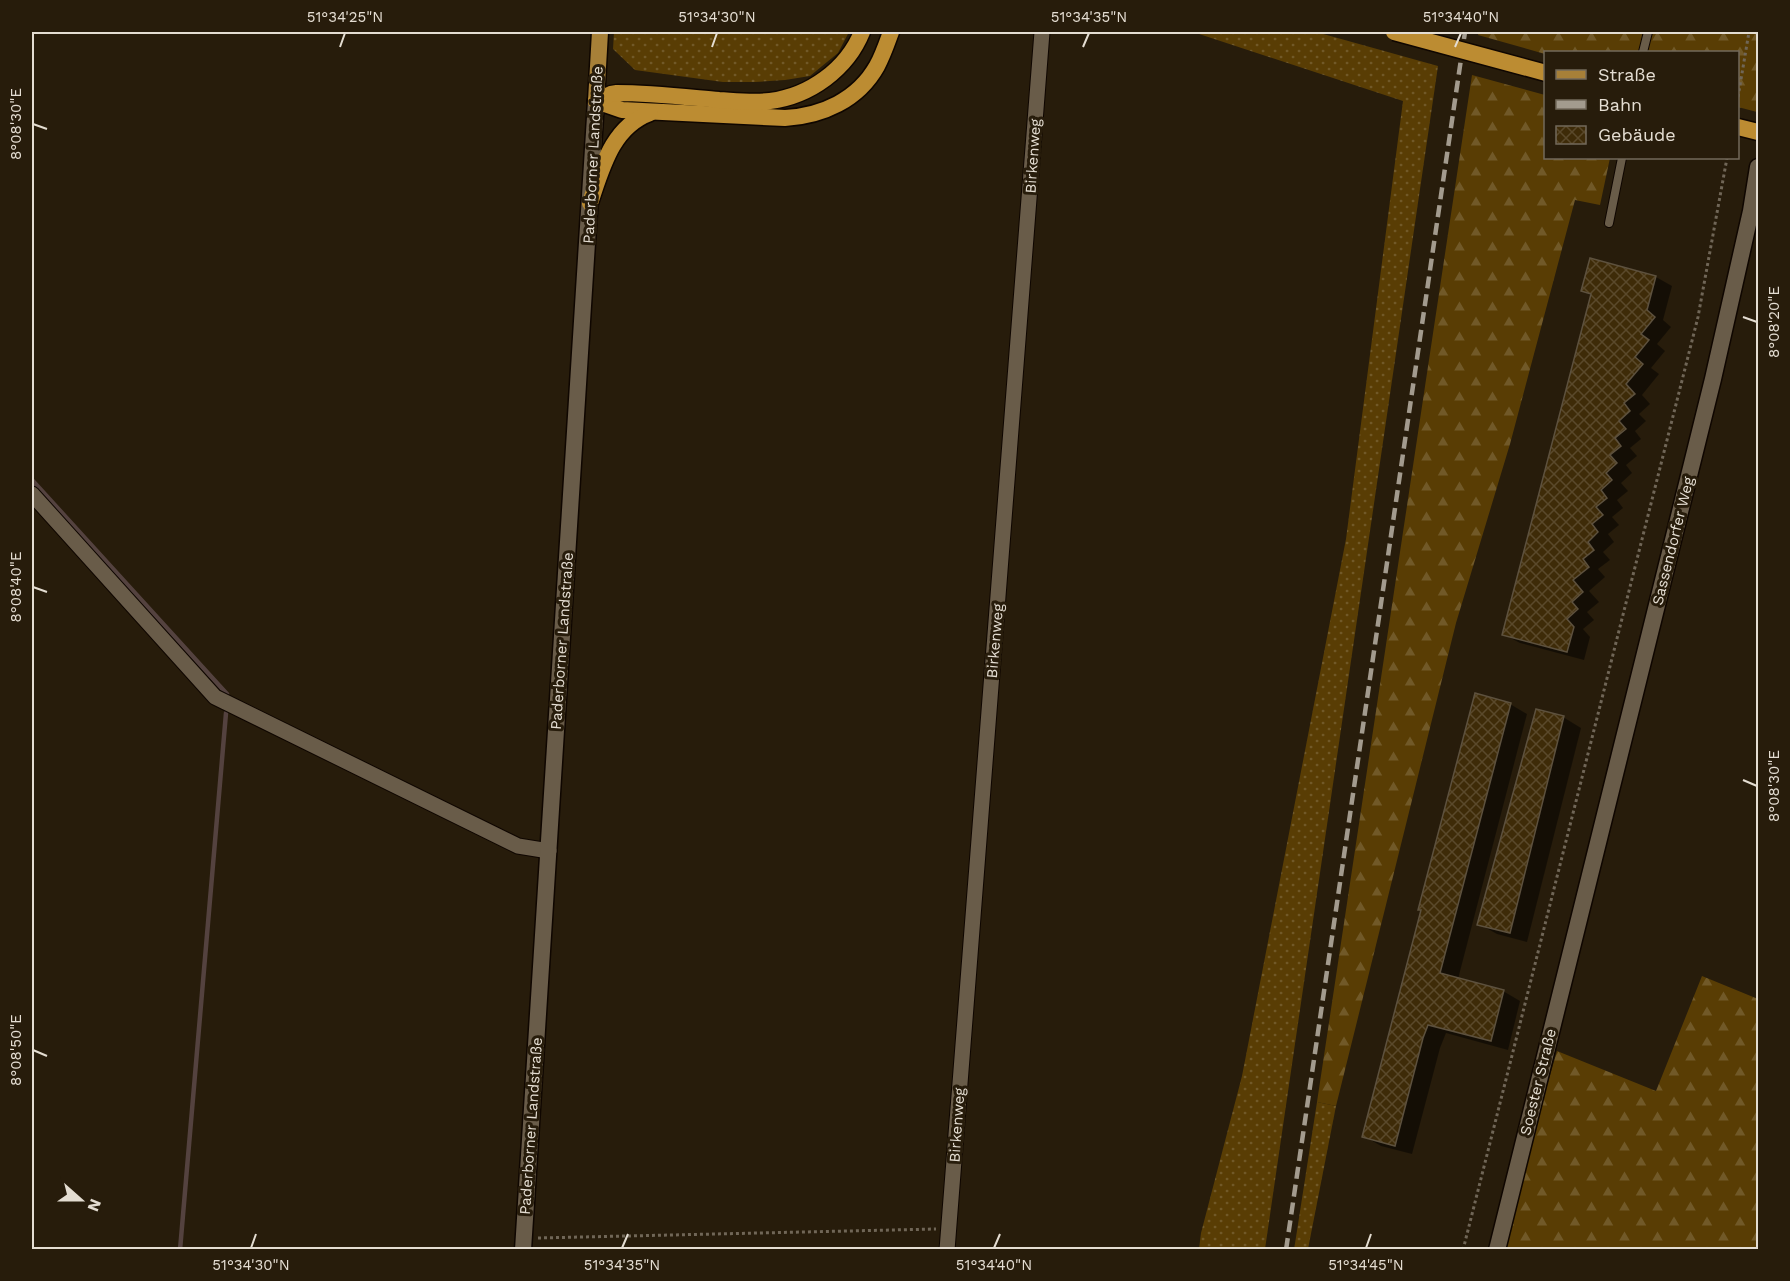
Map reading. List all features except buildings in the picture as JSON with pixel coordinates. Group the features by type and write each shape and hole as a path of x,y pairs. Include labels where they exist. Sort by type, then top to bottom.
{"highway":[{"path":"596,100 617,93 753,102 782,99 817,85 837,69 854,48 862,32"},
{"path":"596,100 622,110 798,118 821,112 845,100 862,87 879,64 891,32"},
{"path":"1394,32 1544,73"},
{"path":"590,203 605,161 617,138 628,125 638,118 655,112"},
{"path":"1739,127 1758,132"}],"main road":[{"name":"Paderborner Landstraße","path":"524,1244 600,32"},
{"name":"Sassendorfer Weg","path":"1580,914 1713,379 1751,211 1758,167"},
{"name":"Soester Straße","path":"1497,1250 1580,914"}],"street":[{"name":"Birkenweg","path":"947,1250 1042,32"},
{"path":"32,494 215,697 518,846 549,850"}],"lane":[{"path":"1643,51 1648,32"},
{"path":"1609,223 1622,159"}],"path":[{"path":"1739,86 1749,32"},
{"path":"1463,1250 1698,317 1727,159"},
{"path":"524,1244 949,1228"}],"green space":[{"path":"614,32 849,32 838,53 810,76 785,80 723,82 635,70 613,49"},
{"path":"1193,32 1316,32 1438,66 1265,1249 1199,1249 1201,1233 1242,1076 1346,539 1403,101"},
{"path":"1479,32 1758,32 1757,112 1739,107 1739,51 1544,51 1544,54 1478,35"},
{"path":"1472,75 1544,95 1544,159 1610,159 1600,205 1575,200 1510,444 1456,623 1336,1106 1317,1102"},
{"path":"1702,976 1758,999 1758,1249 1505,1250 1532,1138 1557,1051 1656,1091"},
{"path":"1317,1102 1336,1106 1308,1249 1294,1250"}],"waterway":[{"path":"32,480 227,694"},
{"path":"180,1250 226,713"}],"railway":[{"path":"1286,1250 1465,32"}]}
